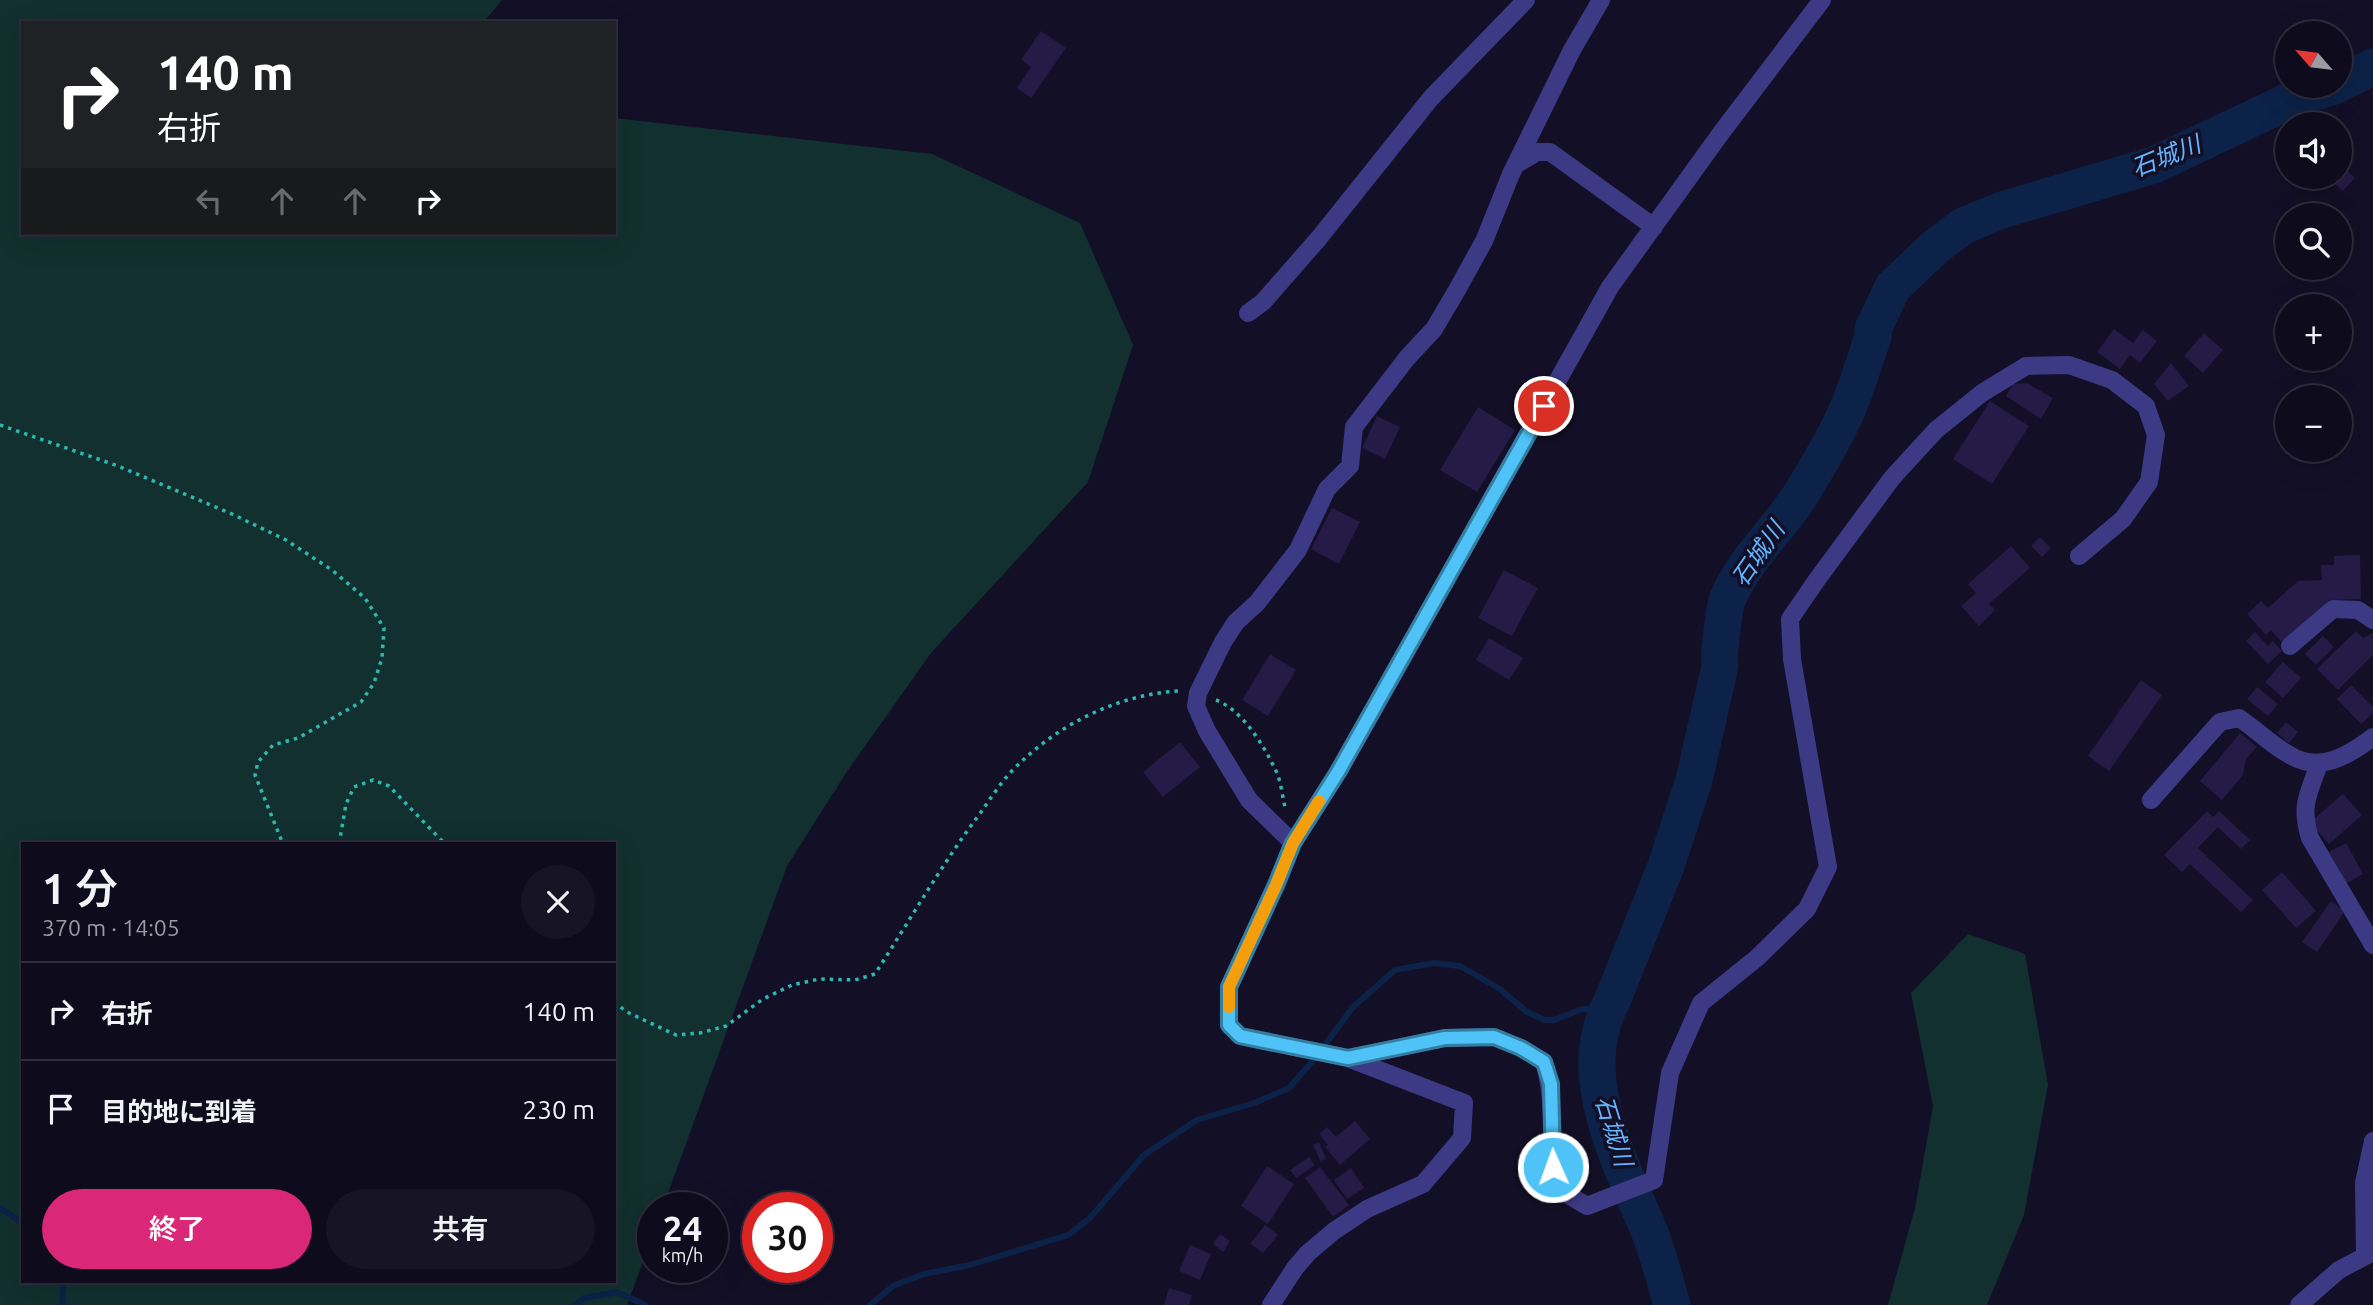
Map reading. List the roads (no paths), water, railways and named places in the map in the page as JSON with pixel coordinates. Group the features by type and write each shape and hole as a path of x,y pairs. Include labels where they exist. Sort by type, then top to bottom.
{"street":[{"path":"1248,313 1263,302 1319,239 1431,98 1526,0"},
{"path":"1293,843 1249,800 1236,781 1196,706 1198,693 1236,622 1257,603 1298,550 1327,489 1350,466 1354,427 1407,358 1434,329 1484,242 1516,165 1572,50 1601,0"},
{"path":"1271,1305 1295,1268 1316,1245 1367,1209 1423,1184 1462,1138 1464,1103 1348,1058 1240,1036 1229,1025 1229,987 1293,843 1377,703 1610,287 1721,133 1822,0"},
{"path":"1516,165 1537,152 1550,152 1654,227"},
{"path":"1348,1058 1445,1038 1494,1037 1521,1048 1544,1062 1551,1084 1553,1167 1560,1190 1587,1206 1654,1180 1670,1073 1701,1003 1758,957 1807,909 1828,867 1792,659 1790,619 1892,478 1936,430 1982,393 2026,366 2069,365 2112,380 2146,406 2156,435 2149,482 2123,519 2079,556"},
{"path":"2290,646 2333,610 2358,610 2373,621"},
{"path":"2151,800 2220,722 2239,718 2289,756 2319,764 2349,755 2373,737"},
{"path":"2319,764 2305,804 2304,819 2311,838 2373,945"},
{"path":"2299,1305 2339,1270 2369,1254 2364,1183 2373,1141"}],"waterway":[{"name":"石城川","path":"2352,77 2373,67"},
{"name":"石城川","path":"1672,1305 1653,1242 1605,1118 1597,1059 1601,1029 1666,866 1694,780 1720,666 1725,611 1735,584 1799,497 1832,441 1855,391 1873,337 1873,329 1893,287 1934,248 1963,226 2002,210 2154,165 2298,98"},
{"path":"870,1305 893,1286 924,1274 970,1265 1068,1235 1090,1218 1144,1155 1197,1120 1254,1103 1289,1088 1353,1007 1395,970 1434,963 1460,966 1500,989 1527,1012 1545,1020 1554,1020 1582,1009 1607,1009"},
{"path":"0,1208 21,1222"},
{"path":"62,1305 64,1283"},
{"path":"575,1305 584,1298 617,1292 646,1305"}]}
